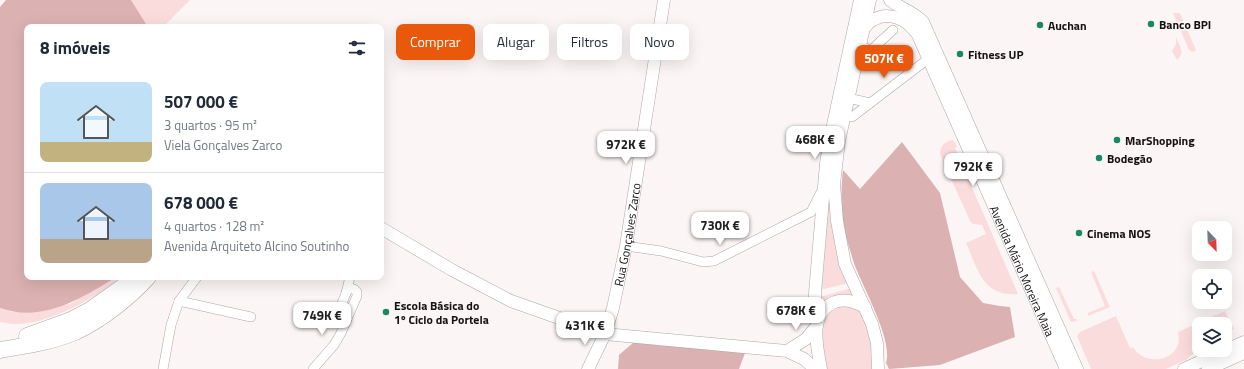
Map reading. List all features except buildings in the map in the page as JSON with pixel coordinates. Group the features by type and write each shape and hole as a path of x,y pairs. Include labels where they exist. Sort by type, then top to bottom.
{"highway":[{"path":"0,341 30,336 71,320 90,310 131,280"},
{"path":"0,350 33,345 75,332 119,304 135,291 145,280"}],"main road":[{"name":"Rua Gonçalves Zarco","path":"588,369 604,334 619,284 664,0"},
{"path":"821,369 817,347 815,293 823,187 831,134 860,0"},
{"path":"870,0 839,141 834,184 837,221 845,264 872,324 877,343 878,369"},
{"name":"Avenida Mário Moreira Maia","path":"890,0 898,6 918,16 923,22 1077,369"},
{"name":"Avenida Mário Moreira Maia","path":"864,29 873,20 894,16 902,19 912,26 918,35 1066,369"},
{"path":"384,231 452,270 511,301 604,334 787,351 804,359 814,369"},
{"path":"787,351 806,339 817,324 822,310 830,304 840,300 854,302 865,307"},
{"path":"1184,369 1244,342"},
{"path":"1208,369 1244,353"}],"street":[{"path":"853,0 856,16"},
{"path":"860,46 870,50 892,30"},
{"path":"852,116 928,59"},
{"path":"848,98 870,103"},
{"path":"626,246 661,251 709,263 811,212 823,187"},
{"path":"811,212 816,216 821,226"},
{"path":"163,369 172,325 179,301 195,280"},
{"path":"345,296 349,280"},
{"path":"313,369 338,339 357,292 356,280"},
{"path":"324,356 335,333 337,319 346,291 350,288 357,292"},
{"path":"179,301 251,317"},
{"path":"337,319 340,321 345,321 347,319"}],"shaded area":[{"path":"6,0 131,0 146,24 24,24 24,280 111,280 89,293 61,306 46,311 31,313 16,312 0,308 0,7"},
{"path":"131,0 190,0 166,24 146,24"},
{"path":"1173,13 1180,13 1196,50 1193,52 1189,50"},
{"path":"1176,37 1181,52 1180,57 1177,60 1172,51 1176,44"},
{"path":"953,140 957,147 955,148 1018,294 1006,294 989,286 983,280 974,263 966,243 986,234 982,225 973,224 970,221 940,154 944,144"},
{"path":"902,142 940,193 960,277 983,303 1010,307 1015,337 940,365 889,369 886,363 887,353 881,326 853,260 845,234 842,211 842,183 843,170 860,189"},
{"path":"829,166 831,224 849,283 820,290"},
{"path":"1094,271 1110,307 1088,316 1088,313 1105,306 1091,272"},
{"path":"111,280 116,280 85,301 56,315 28,323 13,324 0,322 0,308 12,312 70,304"},
{"path":"1059,287 1074,319 1077,319 1077,321 1071,322 1056,288"},
{"path":"852,288 856,297 845,295 836,296 826,301 818,308 819,297"},
{"path":"839,303 855,306 864,316 872,344 874,369 826,369 822,341 824,313"},
{"path":"1225,311 1228,317 1212,317"},
{"path":"1116,316 1130,348 1133,347 1139,354 1146,358 1155,359 1170,355 1176,349 1179,342 1178,332 1192,326 1192,354 1186,360 1166,369 1091,369 1077,336 1080,332"},
{"path":"634,342 745,353 739,369 618,369 619,355"}],"place":[{"name":"Banco BPI","path":"1151,24"},
{"name":"Auchan","path":"1040,25"},
{"name":"Fitness UP","path":"960,54"},
{"name":"MarShopping","path":"1117,140"},
{"name":"Bodegão","path":"1099,158"},
{"name":"Cinema NOS","path":"1079,233"},
{"name":"Escola Básica do 1º Ciclo da Portela","path":"386,312"}]}
